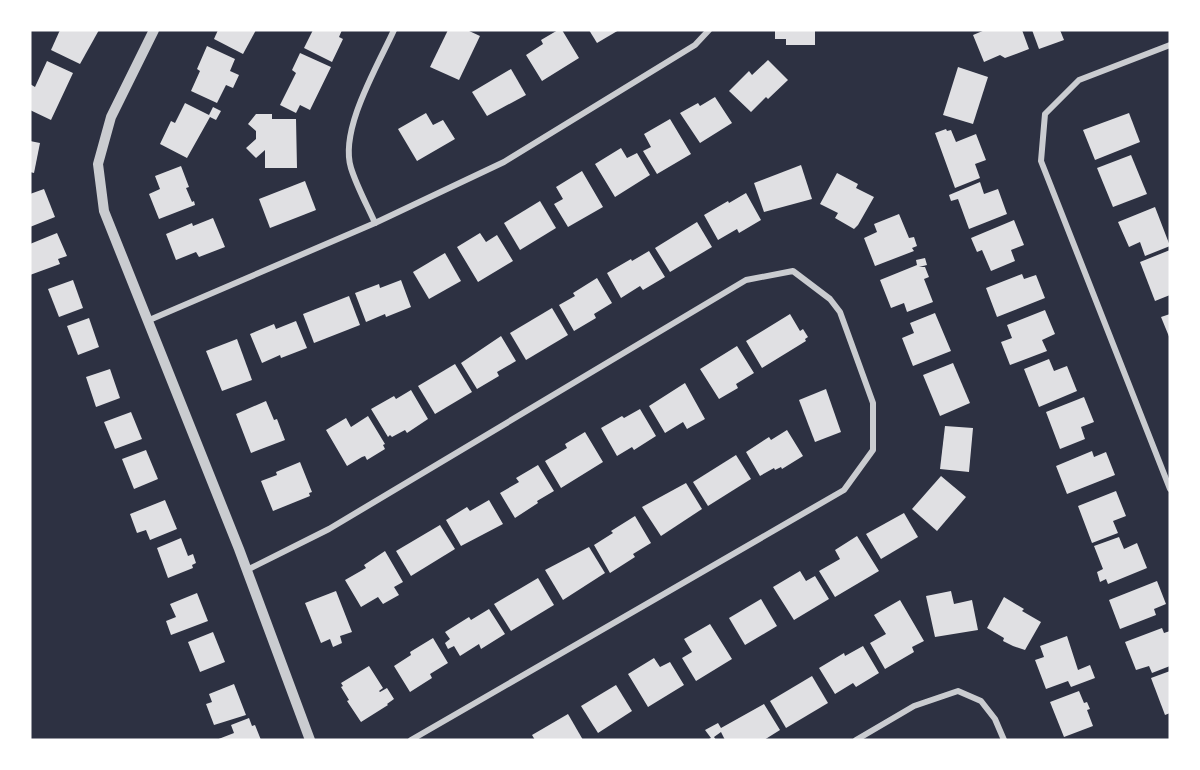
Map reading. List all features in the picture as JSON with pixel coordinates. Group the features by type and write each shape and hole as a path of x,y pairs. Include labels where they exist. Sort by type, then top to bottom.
{"street":[{"path":"154,30 111,117 98,164 104,211 247,570 310,740"},
{"path":"375,223 351,167 348,146 352,124 394,30"},
{"path":"147,321 375,223 504,162 695,45 709,30"},
{"path":"1170,45 1079,80 1045,114 1041,160 1170,489"},
{"path":"247,570 329,529 746,280 793,271 830,299 840,312 873,403 873,450 844,490 411,740"},
{"path":"856,740 914,706 958,691 981,701 995,719 1004,740"}],"building":[{"path":"60,30 99,30 80,64 51,50"},
{"path":"218,30 256,30 243,54 214,39"},
{"path":"313,30 342,30 339,37 343,39 332,62 304,48"},
{"path":"448,30 467,30 480,36 459,80 430,67"},
{"path":"562,30 579,58 542,81 526,55 543,44 541,40"},
{"path":"589,30 619,30 597,43"},
{"path":"775,30 815,30 815,45 786,45 786,39 775,39"},
{"path":"985,30 1022,30 1029,49 1005,58 1000,55 984,62 973,35"},
{"path":"1032,30 1060,30 1064,40 1039,49"},
{"path":"207,46 235,59 230,71 239,75 233,88 226,85 217,103 191,91"},
{"path":"300,53 331,67 310,110 300,105 296,113 280,105 296,73 292,70"},
{"path":"768,60 788,80 751,112 729,91 749,71 752,75"},
{"path":"47,61 73,73 51,120 30,110 30,84 35,87"},
{"path":"958,67 988,77 973,124 943,115"},
{"path":"511,69 526,95 487,116 472,92"},
{"path":"715,97 732,123 700,143 680,113 698,103 700,106"},
{"path":"185,103 209,115 213,107 221,111 216,120 210,117 187,158 160,144 171,121 175,123"},
{"path":"426,113 433,125 443,120 455,139 417,161 398,129"},
{"path":"1129,113 1140,142 1095,160 1083,130"},
{"path":"256,114 272,114 272,119 296,119 297,168 265,168 265,150 256,158 246,148 256,139 256,131 248,124"},
{"path":"670,119 691,154 657,174 643,151 651,147 644,134"},
{"path":"946,129 951,130 956,142 976,134 986,160 975,164 980,178 955,188 935,133"},
{"path":"30,141 40,143 34,173 30,172"},
{"path":"621,148 627,158 637,153 650,175 615,197 595,164"},
{"path":"1131,155 1147,194 1113,207 1097,168"},
{"path":"801,165 812,199 764,212 754,183"},
{"path":"181,166 189,187 186,188 195,205 159,219 149,194 160,189 155,176"},
{"path":"582,171 603,207 568,227 554,204 563,199 556,187"},
{"path":"837,173 858,184 856,188 874,197 854,229 835,218 838,213 820,204"},
{"path":"305,181 316,210 270,228 259,199"},
{"path":"980,182 984,194 998,189 1007,214 969,229 958,199 951,201 949,195"},
{"path":"44,189 55,217 30,227 30,194"},
{"path":"746,193 761,220 739,233 737,229 718,240 704,215"},
{"path":"540,201 556,228 520,250 504,223"},
{"path":"1155,207 1170,246 1145,256 1140,242 1129,247 1118,222"},
{"path":"899,214 909,238 914,237 917,246 912,248 914,251 875,266 864,238 877,232 874,224"},
{"path":"213,218 225,247 199,257 196,252 176,260 166,234 192,223 193,226"},
{"path":"1014,220 1024,245 1011,250 1015,261 991,271 982,250 977,252 971,238"},
{"path":"697,222 712,247 670,272 655,248"},
{"path":"57,233 67,256 58,259 60,264 30,275 30,244"},
{"path":"480,233 486,242 497,235 513,261 478,282 457,247"},
{"path":"1170,250 1170,295 1155,301 1140,262"},
{"path":"649,251 665,277 643,290 640,286 621,298 607,273"},
{"path":"445,253 461,281 429,299 413,272"},
{"path":"925,258 927,265 919,267 925,267 929,277 924,279 933,302 907,312 904,303 891,308 880,280 917,265 916,260"},
{"path":"1022,274 1024,279 1036,275 1045,298 997,317 986,288"},
{"path":"597,278 612,303 594,314 596,318 574,331 559,305 575,296 573,293"},
{"path":"73,280 83,308 59,317 48,289"},
{"path":"401,280 411,307 366,322 355,293 379,284 380,288"},
{"path":"349,296 360,325 314,343 303,314"},
{"path":"552,308 568,335 526,360 510,333"},
{"path":"1045,310 1055,334 1042,340 1047,351 1010,365 1001,342 1012,338 1007,325"},
{"path":"935,313 951,351 913,366 902,338 914,333 910,323"},
{"path":"790,314 800,331 803,329 808,337 806,341 762,368 746,341"},
{"path":"1170,314 1170,339 1161,317"},
{"path":"89,318 99,347 78,355 67,326"},
{"path":"296,321 307,348 281,358 280,355 262,363 250,334 274,324 276,329"},
{"path":"501,336 516,361 497,372 499,376 477,389 461,363"},
{"path":"237,339 252,380 222,391 206,351"},
{"path":"737,346 754,373 736,384 738,388 719,399 700,369"},
{"path":"1049,359 1054,371 1067,366 1077,391 1039,407 1024,369"},
{"path":"953,363 970,403 940,416 923,375"},
{"path":"455,364 472,392 435,414 418,386"},
{"path":"110,369 120,398 96,407 86,377"},
{"path":"685,383 705,419 687,429 683,422 665,433 649,406"},
{"path":"826,389 841,432 815,442 799,400"},
{"path":"411,390 428,419 407,433 405,430 388,437 371,409 394,396 396,399"},
{"path":"1084,397 1094,422 1081,427 1085,439 1060,449 1046,412"},
{"path":"266,401 274,420 277,419 285,440 251,453 236,414"},
{"path":"640,409 656,436 634,450 632,447 617,456 601,428"},
{"path":"131,412 142,439 115,449 104,422"},
{"path":"368,416 385,444 383,445 385,449 367,460 365,456 347,466 326,430 346,418 351,427"},
{"path":"945,426 973,428 969,472 940,469"},
{"path":"787,430 803,456 782,469 781,467 775,470 774,468 760,476 746,452 769,437 771,440"},
{"path":"585,432 603,462 561,488 545,461 567,448 565,444"},
{"path":"146,450 158,479 134,489 122,459"},
{"path":"1092,451 1094,457 1106,452 1115,475 1067,494 1056,466"},
{"path":"736,455 751,479 708,506 693,482"},
{"path":"300,462 312,492 309,493 310,496 273,511 261,481"},
{"path":"538,465 554,491 515,518 500,493 519,482 516,478"},
{"path":"941,476 966,497 937,531 912,509"},
{"path":"686,483 702,509 661,536 642,507"},
{"path":"1116,491 1126,516 1113,521 1118,533 1092,543 1078,506"},
{"path":"165,500 177,529 150,540 146,530 137,533 130,514"},
{"path":"489,500 503,524 461,546 446,520 467,507 470,511"},
{"path":"904,513 918,537 881,559 866,534"},
{"path":"635,516 651,543 633,554 635,557 610,573 594,545"},
{"path":"440,525 455,549 411,576 396,551"},
{"path":"857,536 879,571 835,597 819,571 840,559 835,550"},
{"path":"1119,537 1124,549 1137,543 1147,568 1108,584 1106,579 1100,582 1097,572 1103,569 1094,546"},
{"path":"181,538 188,556 193,554 196,563 192,565 193,568 168,578 157,548"},
{"path":"589,547 605,573 563,600 545,570"},
{"path":"385,551 403,582 394,587 399,595 383,604 378,597 361,607 345,580 366,568 364,565"},
{"path":"800,571 806,581 815,576 829,599 794,620 773,587"},
{"path":"538,578 554,605 511,631 494,604"},
{"path":"1157,581 1166,604 1154,609 1156,615 1120,629 1109,600"},
{"path":"336,591 352,632 340,636 342,643 333,647 330,639 321,643 305,603"},
{"path":"951,591 954,604 972,600 978,630 935,637 926,596"},
{"path":"197,593 208,621 171,635 166,621 176,617 170,604"},
{"path":"1004,597 1041,622 1025,650 1003,641 1004,638 987,628"},
{"path":"761,599 777,626 745,645 729,618"},
{"path":"900,600 924,641 912,647 914,652 885,669 870,643 886,634 874,615"},
{"path":"489,609 505,634 481,649 479,644 460,656 454,646 448,649 445,643 450,639 445,632 469,617 471,620"},
{"path":"710,624 732,659 696,681 682,658 692,652 684,639"},
{"path":"1162,628 1164,633 1170,631 1170,666 1152,673 1149,666 1136,670 1125,642"},
{"path":"213,632 225,662 200,672 188,642"},
{"path":"1067,636 1078,670 1090,665 1095,678 1071,687 1068,681 1046,689 1035,660 1044,657 1040,646"},
{"path":"433,638 448,663 430,674 432,678 410,692 394,666 411,655 410,652"},
{"path":"863,646 879,673 856,687 853,683 835,694 819,668 844,653 845,656"},
{"path":"654,658 660,667 670,662 684,685 648,707 628,674"},
{"path":"369,666 383,688 379,691 387,688 394,699 361,722 347,701 349,700 341,683"},
{"path":"1170,671 1170,713 1165,715 1151,678"},
{"path":"812,676 828,703 786,728 770,701"},
{"path":"234,684 246,715 214,725 206,704 212,702 209,694"},
{"path":"616,685 632,711 598,733 581,706"},
{"path":"1079,691 1084,703 1087,702 1090,709 1087,710 1093,726 1064,737 1050,702"},
{"path":"764,704 780,730 764,740 725,740 721,732 714,737 716,740 707,740 711,738 705,730 718,723 721,728"},
{"path":"568,714 583,740 535,740 532,735"},
{"path":"249,718 252,726 255,725 261,740 216,740 234,733 231,725"}]}
